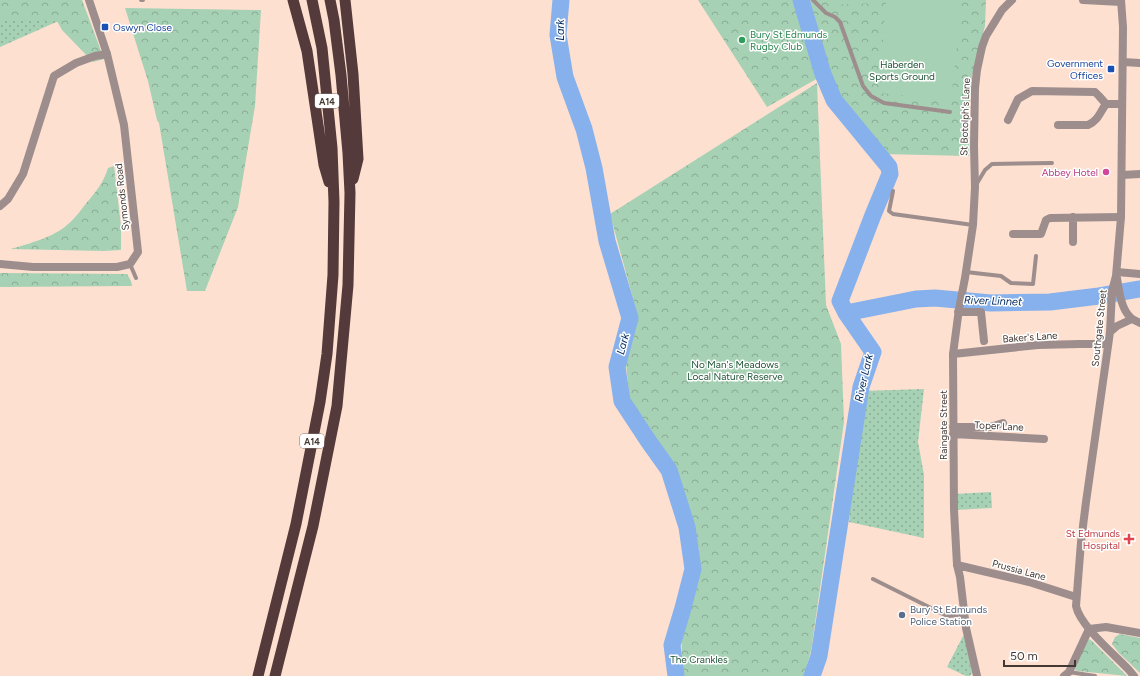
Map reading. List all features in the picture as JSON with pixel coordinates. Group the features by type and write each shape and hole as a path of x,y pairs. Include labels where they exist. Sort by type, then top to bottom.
{"highway":[{"path":"293,0 307,51 324,165 334,202"},
{"name":"A14","path":"258,676 296,524 320,402 327,354 333,275 334,202 332,148 322,48 312,0"},
{"name":"A14","path":"275,676 313,526 337,406 348,285 350,193 348,153 341,75 330,0"},
{"path":"345,0 353,74 358,158 350,193"}],"street":[{"name":"Symonds Road","path":"89,0 107,54 124,125 138,252 130,264"},
{"name":"St Botolph's Lane","path":"974,173 975,88 982,47 994,21 1012,0"},
{"path":"1083,0 1121,1"},
{"name":"Southgate Street","path":"1121,1 1123,27 1121,217 1115,293 1088,489 1076,597 1077,612 1081,619 1134,676"},
{"path":"0,206 8,199 23,174 54,76 76,63 95,56 107,54"},
{"path":"1123,62 1140,63"},
{"path":"1008,120 1018,99 1032,91 1095,92 1106,104"},
{"path":"1106,104 1122,104"},
{"path":"1058,125 1088,125 1093,123 1097,120 1106,104"},
{"name":"Raingate Street","path":"974,173 975,187 973,225 958,311 953,354 953,430 954,510 957,564 966,628 976,676"},
{"path":"1122,174 1140,174"},
{"path":"1073,217 1073,242"},
{"path":"1013,234 1041,234 1046,220 1050,218 1121,217"},
{"path":"0,264 33,267 117,267 130,264"},
{"path":"1116,274 1140,274"},
{"path":"1115,293 1132,319 1140,323"},
{"path":"958,311 981,312 984,340"},
{"path":"1110,332 1117,326 1132,319"},
{"name":"Baker's Lane","path":"953,354 1038,346 1108,344"},
{"name":"Toper Lane","path":"953,430 990,427 1003,423"},
{"name":"Toper Lane","path":"953,430 1044,439"},
{"name":"Prussia Lane","path":"957,564 1029,582 1076,597"},
{"path":"1101,641 1103,630 1106,627"},
{"path":"1066,674 1089,629 1106,627 1140,633"}],"lane":[{"path":"813,0 826,12 836,17 840,22 863,86 871,96 884,103 950,112"},
{"path":"975,187 985,170 992,164 1052,163"},
{"path":"893,191 889,211 893,214 973,225"},
{"path":"966,272 1001,276 1011,283 1033,284 1036,256"},
{"path":"130,264 136,278"},
{"path":"873,579 947,616 964,614"},
{"path":"1066,674 1095,676"}],"green space":[{"path":"0,0 78,0 84,12 54,23 0,47"},
{"path":"0,0 82,0 104,59 93,62 62,30 57,21 0,20"},
{"path":"698,0 798,0 820,77 767,107"},
{"name":"Haberden Sports Ground","path":"804,0 986,0 985,26 972,76 969,112 969,156 882,154 836,97"},
{"path":"827,0 878,0 878,3 828,5"},
{"path":"886,0 962,0 951,100 879,93"},
{"path":"125,8 261,10 255,106 238,207 205,291 187,291 159,123 148,81"},
{"name":"No Man's Meadows Local Nature Reserve","path":"817,83 826,305 841,344 844,422 811,651 804,676 683,676 681,632 692,595 699,550 673,469 630,405 626,364 638,317 610,214"},
{"path":"114,166 121,226 121,250 11,249 48,237 67,225 98,188 105,177 108,168"},
{"path":"0,273 127,274 132,286 0,287"},
{"path":"924,389 918,442 924,475 924,538 849,522 861,391"},
{"path":"991,492 992,508 954,510 954,494"},
{"path":"1120,634 1140,638 1140,673 1119,653 1112,644 1115,637"},
{"path":"963,636 965,637 972,673 970,676 966,676 947,667"},
{"path":"1089,639 1127,676 1075,670 1086,642"}],"waterway":[{"name":"Lark","path":"561,0 558,35 565,77 584,129 594,168 607,241 630,318 617,367 622,401 669,470 687,527 693,569 672,645 676,676"},
{"name":"River Lark","path":"801,0 823,74 834,100 889,167 890,174 840,301 846,313 873,352 861,387 819,656 812,676"},
{"name":"River Linnet","path":"846,313 916,299 935,298 991,303 1050,302 1140,289"}],"place":[{"name":"Oswyn Close","path":"105,27"},
{"name":"Bury St Edmunds Rugby Club","path":"742,40"},
{"name":"Government Offices","path":"1111,69"},
{"name":"Abbey Hotel","path":"1106,172"},
{"name":"St Edmunds Hospital","path":"1129,539"},
{"name":"Bury St Edmunds Police Station","path":"902,615"}],"park label":[{"name":"The Crankles","path":"699,659"}]}
